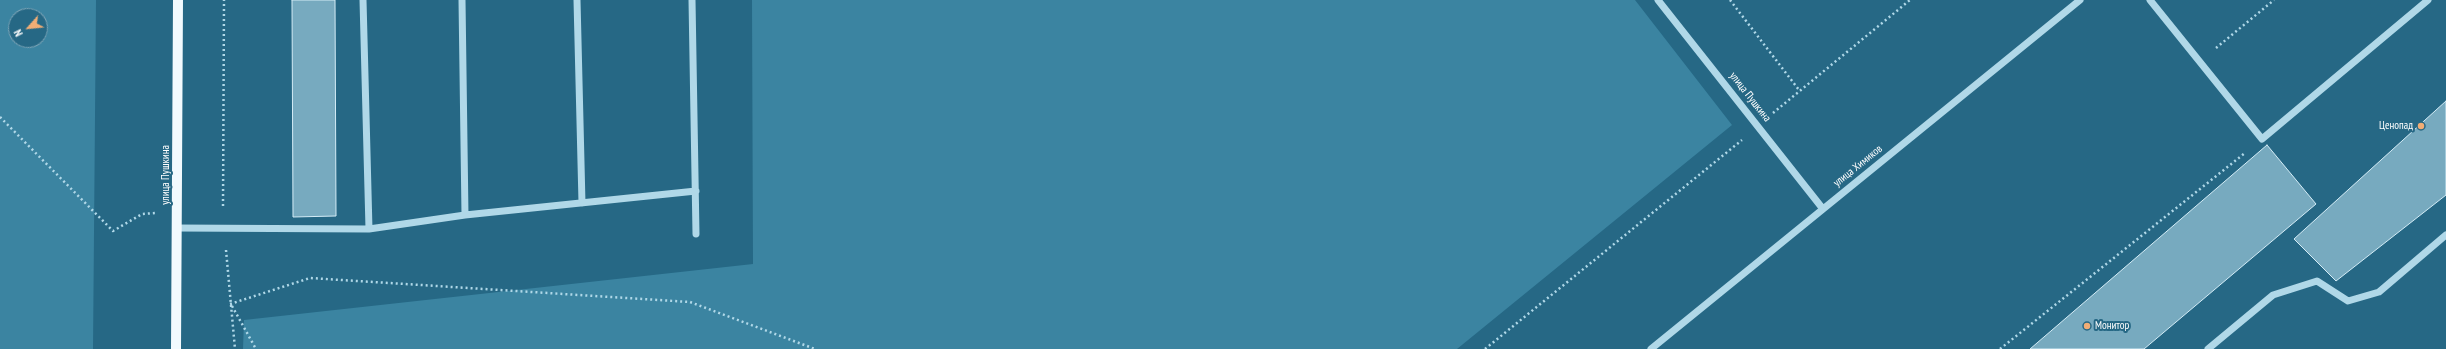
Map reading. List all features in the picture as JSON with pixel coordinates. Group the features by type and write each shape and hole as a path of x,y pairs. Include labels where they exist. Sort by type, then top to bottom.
{"main road":[{"name":"улица Пушкина","path":"176,349 176,228 178,212 178,0"}],"street":[{"path":"363,0 369,229"},
{"path":"462,0 465,215"},
{"path":"578,0 582,203"},
{"path":"692,0 696,234"},
{"name":"улица Пушкина","path":"1658,0 1823,209"},
{"name":"улица Химиков","path":"1651,349 2080,0"},
{"path":"2150,0 2262,139 2428,0"},
{"path":"176,228 369,229 465,215 696,191"},
{"path":"2208,349 2273,294 2317,281 2348,301 2379,292 2446,235"}],"path":[{"path":"224,0 224,228 235,349"},
{"path":"1730,0 1799,90"},
{"path":"1485,349 1910,0"},
{"path":"2200,61 2274,0"},
{"path":"0,117 113,232 142,214 178,212"},
{"path":"2000,349 2262,139"},
{"path":"230,304 310,278 690,302 815,349"},
{"path":"230,304 256,349"}],"shaded area":[{"path":"0,0 96,0 93,349 0,349"},
{"path":"752,0 1635,0 1732,125 1457,349 243,349 244,320 753,264"}],"building":[{"path":"292,0 335,0 336,216 293,217"},
{"path":"2446,101 2446,195 2336,281 2294,239"},
{"path":"2267,145 2316,204 2144,349 2030,349"}],"place":[{"name":"Ценопад","path":"2421,126"},
{"name":"Монитор","path":"2087,326"}]}
